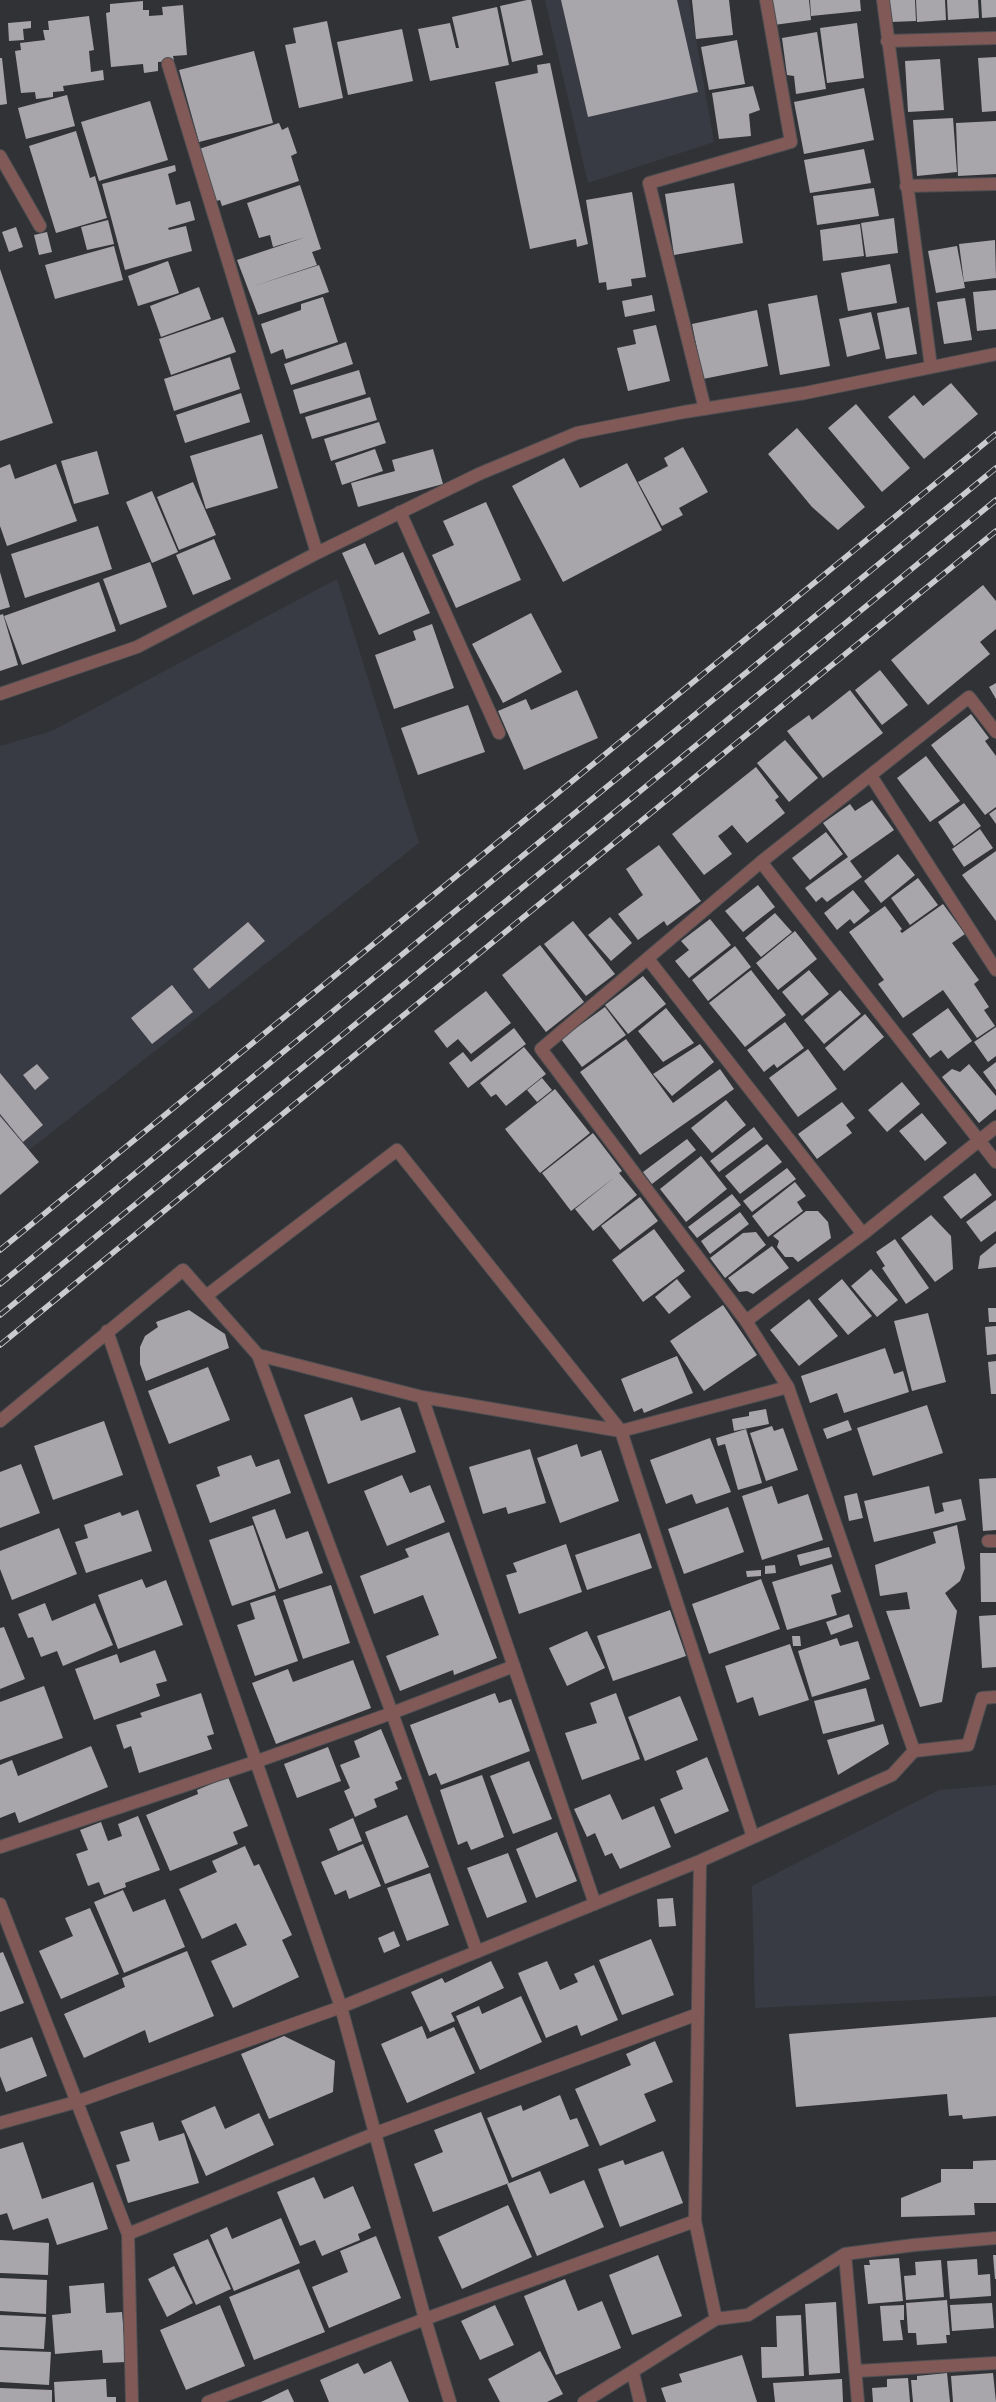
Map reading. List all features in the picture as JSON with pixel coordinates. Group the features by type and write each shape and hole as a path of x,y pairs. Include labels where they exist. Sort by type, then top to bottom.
{"street":[{"path":"704,409 649,183 791,142 766,0"},
{"path":"883,0 931,367"},
{"path":"887,41 996,38"},
{"path":"168,64 317,553"},
{"path":"0,156 40,226"},
{"path":"906,186 996,184"},
{"path":"0,694 137,647 400,512 479,474 578,433 704,409 805,393 996,354"},
{"path":"400,512 499,733"},
{"path":"914,1752 788,1387 746,1321 541,1049 761,862 969,697 996,732"},
{"path":"871,776 996,970"},
{"path":"761,862 996,1162"},
{"path":"648,959 863,1234"},
{"path":"746,1321 863,1234 996,1127"},
{"path":"206,1296 397,1150 621,1431 753,1837"},
{"path":"0,1421 183,1270 258,1354 392,1713 477,1952"},
{"path":"107,1332 341,2007 425,2319 450,2402"},
{"path":"258,1354 422,1397 621,1431 788,1387"},
{"path":"422,1397 595,1904"},
{"path":"0,1847 255,1762 392,1713 514,1666"},
{"path":"0,2123 76,2102 341,2007 700,1861 892,1775 914,1752 968,1745 982,1698 996,1696"},
{"path":"700,1861 695,2221 716,2319"},
{"path":"0,1904 128,2234 132,2402"},
{"path":"128,2234 376,2133 698,2014"},
{"path":"208,2402 425,2319 695,2221"},
{"path":"584,2402 633,2373 716,2319 748,2315 845,2254 914,2245 996,2238"},
{"path":"845,2254 857,2371 858,2402"},
{"path":"857,2371 996,2363"},
{"path":"633,2373 640,2402"}],"shaded area":[{"path":"545,0 689,0 714,142 588,183"},
{"path":"337,579 419,843 0,1173 0,746 52,731"},
{"path":"996,1785 996,1996 755,2008 752,1886 939,1790"}],"building":[{"path":"531,0 543,55 512,62 500,6"},
{"path":"561,0 677,0 698,92 588,117"},
{"path":"692,0 729,0 733,35 696,39"},
{"path":"771,0 809,0 811,20 774,25"},
{"path":"810,0 860,0 861,11 811,16"},
{"path":"889,0 915,0 916,21 891,22"},
{"path":"916,0 945,0 946,20 917,22"},
{"path":"947,0 978,0 979,18 948,20"},
{"path":"981,0 996,0 996,17 982,18"},
{"path":"143,1 143,10 149,10 149,16 163,15 162,7 183,5 187,55 173,56 174,61 158,62 158,71 144,73 143,64 111,67 106,13 110,12 110,4"},
{"path":"497,7 509,65 430,81 418,29 450,23 456,48 459,48 452,17"},
{"path":"89,16 94,50 89,51 91,72 103,70 104,80 63,86 64,91 53,92 53,97 36,99 35,92 21,93 15,51 21,50 20,43 45,40 43,30 49,30 48,21"},
{"path":"31,21 31,28 23,29 24,40 9,41 8,23"},
{"path":"327,21 343,98 299,108 285,45 296,43 293,28"},
{"path":"857,23 864,78 827,83 820,28"},
{"path":"402,29 413,81 348,95 337,42"},
{"path":"817,32 826,89 796,94 794,76 787,75 782,38"},
{"path":"737,40 745,84 709,90 701,47"},
{"path":"254,51 273,123 199,142 179,70"},
{"path":"996,57 996,111 982,112 978,58"},
{"path":"0,58 2,58 7,104 0,105"},
{"path":"940,59 944,110 908,112 905,61"},
{"path":"550,63 588,244 577,247 576,239 530,249 495,82 538,73 537,65"},
{"path":"753,86 760,110 749,114 751,136 719,139 712,93"},
{"path":"864,88 874,140 804,154 794,102"},
{"path":"67,95 75,126 26,139 18,108"},
{"path":"150,101 168,160 99,181 81,122"},
{"path":"953,118 957,172 917,176 913,120"},
{"path":"996,121 996,174 958,176 956,123"},
{"path":"279,123 282,130 288,127 297,153 291,156 299,181 222,206 220,200 216,201 199,149"},
{"path":"76,131 90,178 95,176 107,218 56,233 29,146"},
{"path":"864,149 871,183 810,193 804,160"},
{"path":"175,165 176,171 168,174 176,205 190,201 195,220 168,228 169,230 186,226 192,251 125,270 102,184"},
{"path":"734,183 743,243 674,255 665,194"},
{"path":"300,185 321,249 312,252 317,265 254,286 319,265 329,292 258,315 237,260 306,237 273,247 270,235 259,238 247,203"},
{"path":"874,188 879,216 817,225 813,196"},
{"path":"632,192 646,277 631,279 632,286 607,290 606,282 599,283 586,200"},
{"path":"894,218 898,253 866,257 861,223"},
{"path":"108,220 114,244 87,250 81,227"},
{"path":"860,224 864,256 823,261 820,230"},
{"path":"16,227 23,247 9,252 2,232"},
{"path":"47,232 52,252 39,255 34,235"},
{"path":"995,240 996,278 964,282 959,244"},
{"path":"114,246 123,280 55,299 45,265"},
{"path":"957,246 965,288 936,293 928,251"},
{"path":"168,261 179,293 138,306 128,276"},
{"path":"890,264 897,303 848,311 841,273"},
{"path":"0,269 53,423 0,441"},
{"path":"199,287 211,319 161,337 150,306"},
{"path":"996,290 996,329 977,331 973,292"},
{"path":"652,295 655,311 625,317 622,301"},
{"path":"817,295 830,366 780,375 768,304"},
{"path":"323,297 338,342 286,359 283,349 271,354 261,324 301,310 301,304"},
{"path":"965,298 972,340 944,344 937,302"},
{"path":"909,307 917,354 886,359 877,313"},
{"path":"757,310 768,366 703,379 692,324"},
{"path":"871,312 880,349 847,357 839,319"},
{"path":"223,317 236,352 171,375 159,339"},
{"path":"656,325 670,381 628,391 617,348 636,344 633,330"},
{"path":"346,342 353,364 291,385 284,364"},
{"path":"230,357 240,389 174,411 164,379"},
{"path":"359,370 366,394 300,414 293,390"},
{"path":"951,383 978,414 924,459 888,417 914,395 923,406"},
{"path":"241,393 250,422 185,443 176,415"},
{"path":"370,397 377,420 312,439 305,417"},
{"path":"856,404 910,468 882,492 828,428"},
{"path":"379,422 386,443 331,461 324,439"},
{"path":"797,428 865,507 838,530 812,507 768,454"},
{"path":"262,434 278,488 206,509 190,456"},
{"path":"683,447 708,492 679,508 683,515 662,526 638,482 668,466 664,458"},
{"path":"375,449 383,471 342,485 335,463"},
{"path":"433,449 443,484 358,507 351,483 395,471 392,460"},
{"path":"97,451 109,494 74,504 61,461"},
{"path":"564,458 580,488 627,463 662,530 563,582 512,486"},
{"path":"10,464 15,479 56,464 77,521 7,546 0,526 0,468"},
{"path":"193,482 216,535 179,550 157,497"},
{"path":"152,491 178,552 152,563 126,502"},
{"path":"486,502 521,580 456,608 432,555 454,545 443,521"},
{"path":"98,526 112,569 25,598 11,554"},
{"path":"214,539 231,579 193,595 176,555"},
{"path":"365,543 375,565 403,552 430,613 379,635 342,553"},
{"path":"150,562 167,607 120,625 103,579"},
{"path":"0,572 10,607 0,610"},
{"path":"99,582 116,631 22,665 4,616"},
{"path":"983,585 996,601 996,629 980,642 990,654 928,705 891,660"},
{"path":"531,613 562,672 503,703 472,644"},
{"path":"3,614 18,665 0,671 0,615"},
{"path":"432,624 454,688 394,709 375,655 416,640 413,631"},
{"path":"880,670 908,705 882,725 855,690"},
{"path":"996,683 996,699 989,687"},
{"path":"577,690 598,738 524,770 498,711 526,699 531,710"},
{"path":"850,690 883,733 823,778 787,731 809,715 812,720"},
{"path":"468,705 485,752 418,775 401,728"},
{"path":"971,714 989,738 985,741 996,756 996,807 985,815 931,745"},
{"path":"785,740 818,778 789,802 757,763"},
{"path":"926,756 960,801 930,822 897,778"},
{"path":"756,767 779,797 775,800 785,813 747,843 732,825 718,836 732,854 704,875 672,834"},
{"path":"872,800 894,830 850,861 862,877 827,902 822,897 816,902 805,888 848,857 823,823 850,804 855,811"},
{"path":"964,803 981,826 954,846 938,822"},
{"path":"996,809 996,824 989,814"},
{"path":"980,829 993,848 964,867 952,849"},
{"path":"826,832 843,854 810,880 792,858"},
{"path":"659,845 701,901 667,926 664,921 638,940 618,914 643,895 626,869"},
{"path":"996,851 996,921 962,875"},
{"path":"898,854 915,875 881,903 864,881"},
{"path":"918,878 938,905 910,925 891,898"},
{"path":"758,885 775,907 743,932 725,911"},
{"path":"853,890 870,911 854,924 850,919 837,930 824,913"},
{"path":"943,904 965,934 952,943 979,980 974,984 989,1007 984,1010 995,1026 977,1038 943,990 903,1018 878,984 884,980 849,932 885,906 902,929 900,931 902,933"},
{"path":"775,913 792,932 761,957 745,938"},
{"path":"610,917 632,943 611,961 588,935"},
{"path":"710,919 731,945 689,978 675,961 689,950 681,941"},
{"path":"573,921 615,974 586,996 544,944"},
{"path":"248,922 265,941 209,989 193,969"},
{"path":"795,931 817,959 778,990 756,963"},
{"path":"540,945 584,1002 546,1032 502,975"},
{"path":"735,946 751,967 708,1001 692,980"},
{"path":"751,970 786,1015 745,1047 709,1003"},
{"path":"809,970 829,994 802,1016 782,992"},
{"path":"643,976 666,1004 628,1034 605,1005"},
{"path":"172,985 193,1012 152,1044 131,1018"},
{"path":"840,990 861,1014 824,1044 804,1020"},
{"path":"486,991 511,1023 471,1054 458,1039 447,1048 434,1031"},
{"path":"605,1007 626,1035 582,1067 561,1039"},
{"path":"666,1008 694,1043 663,1062 638,1031"},
{"path":"948,1008 972,1041 948,1059 941,1050 930,1058 912,1034"},
{"path":"865,1014 884,1037 844,1071 825,1048"},
{"path":"785,1022 804,1048 777,1068 774,1064 764,1072 747,1050"},
{"path":"996,1027 996,1056 988,1062 974,1042"},
{"path":"514,1028 526,1044 468,1088 449,1063 463,1052 471,1062"},
{"path":"626,1039 673,1103 720,1069 734,1089 640,1155 580,1072"},
{"path":"700,1044 714,1062 672,1096 653,1074"},
{"path":"524,1047 546,1074 506,1106 496,1094 491,1097 480,1083"},
{"path":"808,1049 837,1089 798,1117 769,1078"},
{"path":"996,1062 996,1090 983,1072"},
{"path":"37,1064 49,1078 35,1090 23,1075"},
{"path":"969,1064 996,1096 996,1109 979,1123 942,1077 952,1069 960,1072"},
{"path":"0,1073 43,1125 23,1142 0,1114"},
{"path":"542,1078 552,1090 537,1102 527,1090"},
{"path":"902,1082 920,1104 887,1132 868,1110"},
{"path":"555,1089 590,1133 540,1173 505,1129"},
{"path":"726,1100 746,1125 712,1153 691,1128"},
{"path":"842,1102 855,1118 846,1125 852,1133 817,1159 798,1134"},
{"path":"922,1113 947,1143 925,1161 899,1131"},
{"path":"0,1116 39,1162 0,1195"},
{"path":"754,1127 763,1139 719,1172 710,1161"},
{"path":"593,1133 622,1171 619,1173 637,1195 593,1231 575,1209 615,1177 571,1211 542,1173"},
{"path":"687,1139 696,1150 652,1184 643,1172"},
{"path":"767,1144 782,1162 740,1194 725,1176"},
{"path":"701,1156 727,1189 686,1222 660,1189"},
{"path":"787,1168 796,1179 752,1212 743,1201"},
{"path":"975,1173 992,1195 961,1219 943,1197"},
{"path":"795,1182 806,1196 797,1202 803,1211 768,1237 752,1216"},
{"path":"732,1194 741,1205 697,1238 688,1227"},
{"path":"640,1197 658,1221 620,1250 601,1226"},
{"path":"996,1200 996,1231 981,1242 966,1222"},
{"path":"806,1211 818,1211 828,1222 831,1238 798,1262 793,1257 785,1257 777,1247 779,1241 773,1236"},
{"path":"740,1212 749,1224 710,1254 701,1241"},
{"path":"931,1215 951,1236 953,1269 935,1282 901,1238"},
{"path":"654,1229 685,1271 643,1302 612,1260"},
{"path":"756,1232 766,1245 725,1278 710,1258 743,1233"},
{"path":"895,1239 929,1288 906,1304 882,1268 885,1266 876,1252"},
{"path":"996,1243 996,1267 978,1269 980,1256"},
{"path":"772,1246 789,1268 753,1294 747,1291 739,1292 728,1278"},
{"path":"871,1269 898,1300 877,1317 851,1286"},
{"path":"677,1279 691,1297 669,1314 655,1297"},
{"path":"842,1279 872,1316 848,1335 818,1299"},
{"path":"809,1299 838,1336 799,1366 770,1330"},
{"path":"723,1305 757,1355 704,1391 670,1341"},
{"path":"988,1308 996,1308 996,1322 989,1322"},
{"path":"189,1310 225,1334 229,1348 146,1381 140,1364 140,1347 145,1336 158,1327 156,1322"},
{"path":"928,1313 946,1382 912,1391 894,1321"},
{"path":"996,1326 996,1354 987,1355 985,1327"},
{"path":"885,1348 894,1374 903,1371 909,1392 844,1413 837,1393 810,1403 801,1376"},
{"path":"677,1356 693,1393 644,1413 642,1408 634,1412 621,1379"},
{"path":"996,1361 996,1394 991,1394 988,1362"},
{"path":"208,1367 230,1420 169,1444 148,1391"},
{"path":"352,1397 361,1421 400,1407 416,1452 328,1484 304,1415"},
{"path":"927,1405 943,1453 873,1476 857,1428"},
{"path":"766,1409 769,1424 734,1431 732,1419 749,1416 749,1412"},
{"path":"848,1420 852,1430 827,1439 823,1429"},
{"path":"104,1421 123,1475 53,1500 34,1446"},
{"path":"772,1426 774,1431 783,1428 798,1470 766,1481 750,1433"},
{"path":"746,1429 762,1483 738,1490 725,1444 718,1446 716,1438"},
{"path":"710,1438 731,1492 696,1504 692,1494 666,1504 650,1460"},
{"path":"577,1444 581,1457 601,1450 619,1501 560,1523 537,1458"},
{"path":"530,1449 546,1503 508,1514 506,1507 483,1514 469,1467"},
{"path":"251,1455 256,1467 279,1459 291,1493 210,1523 196,1485 220,1476 217,1467"},
{"path":"21,1464 40,1513 0,1528 0,1472"},
{"path":"402,1475 410,1493 430,1485 445,1522 387,1546 364,1491"},
{"path":"996,1478 996,1530 983,1531 979,1479"},
{"path":"772,1486 778,1504 808,1494 823,1540 762,1560 742,1496"},
{"path":"929,1486 935,1514 944,1511 942,1503 961,1499 966,1520 874,1542 864,1501"},
{"path":"857,1493 863,1518 849,1521 844,1496"},
{"path":"728,1507 744,1552 684,1574 668,1529"},
{"path":"275,1509 286,1539 308,1531 323,1573 279,1589 252,1517"},
{"path":"138,1510 152,1551 86,1573 75,1542 88,1538 84,1525 120,1512 122,1516"},
{"path":"253,1525 276,1591 232,1606 209,1540"},
{"path":"957,1525 965,1568 960,1581 945,1593 957,1611 942,1702 920,1707 886,1611 910,1609 907,1592 880,1596 875,1565 936,1543 933,1532"},
{"path":"59,1528 77,1574 12,1600 0,1569 0,1551"},
{"path":"449,1532 497,1658 454,1675 453,1670 400,1691 386,1656 439,1635 423,1595 374,1614 360,1576 409,1557 405,1549"},
{"path":"640,1533 652,1568 587,1590 575,1555"},
{"path":"566,1544 582,1592 519,1614 506,1575 517,1572 513,1563"},
{"path":"829,1547 832,1557 800,1566 797,1555"},
{"path":"980,1553 996,1553 996,1602 981,1602"},
{"path":"832,1564 841,1592 831,1595 837,1615 787,1630 772,1582"},
{"path":"775,1565 776,1573 765,1574 765,1566"},
{"path":"761,1570 761,1576 747,1577 746,1571"},
{"path":"142,1579 146,1588 166,1580 183,1625 118,1649 98,1595"},
{"path":"761,1579 780,1629 709,1654 692,1604"},
{"path":"331,1585 350,1643 303,1659 283,1600"},
{"path":"275,1595 298,1661 255,1676 237,1625 255,1619 250,1603"},
{"path":"45,1603 52,1621 95,1603 113,1645 63,1666 57,1651 41,1657 33,1637 28,1638 18,1614"},
{"path":"670,1610 686,1656 613,1681 597,1636"},
{"path":"849,1614 853,1627 831,1635 826,1622"},
{"path":"996,1615 996,1667 982,1668 979,1616"},
{"path":"4,1627 25,1679 0,1689 0,1628"},
{"path":"587,1631 605,1668 567,1686 549,1648"},
{"path":"792,1636 800,1636 801,1646 793,1646"},
{"path":"837,1638 840,1646 858,1641 870,1679 812,1697 798,1651"},
{"path":"790,1644 809,1700 759,1716 753,1697 737,1703 725,1666"},
{"path":"155,1650 167,1681 156,1684 160,1696 94,1720 75,1669 117,1654 120,1663"},
{"path":"353,1660 371,1708 276,1744 252,1683 288,1669 293,1682"},
{"path":"44,1686 63,1738 0,1760 0,1702"},
{"path":"866,1688 875,1721 823,1734 814,1701"},
{"path":"201,1693 214,1734 207,1736 212,1749 139,1773 131,1746 124,1749 116,1725 142,1717 140,1713"},
{"path":"495,1693 499,1703 511,1699 530,1751 441,1785 436,1773 429,1776 410,1725"},
{"path":"616,1693 640,1759 582,1780 565,1733 597,1723 590,1703"},
{"path":"680,1696 698,1740 645,1761 628,1717"},
{"path":"883,1724 889,1744 838,1775 827,1740"},
{"path":"381,1729 402,1779 395,1782 398,1789 374,1799 377,1807 355,1817 344,1791 350,1788 340,1765 360,1757 354,1741"},
{"path":"91,1746 108,1787 19,1823 15,1812 0,1818 0,1765 12,1760 18,1776"},
{"path":"328,1747 341,1781 297,1798 284,1764"},
{"path":"707,1757 729,1811 675,1834 660,1799 683,1789 676,1771"},
{"path":"529,1761 552,1819 513,1834 490,1776"},
{"path":"482,1775 504,1837 471,1850 467,1841 458,1845 440,1790"},
{"path":"228,1777 248,1826 233,1832 238,1844 170,1871 146,1815 198,1794 197,1790"},
{"path":"610,1794 622,1820 654,1806 671,1847 620,1869 612,1853 605,1856 595,1833 587,1837 574,1809"},
{"path":"407,1815 429,1867 385,1884 365,1832"},
{"path":"138,1816 160,1870 125,1883 126,1887 104,1895 99,1882 88,1886 76,1854 88,1850 80,1830 101,1822 108,1841 122,1836 118,1824"},
{"path":"353,1818 362,1841 338,1851 329,1829"},
{"path":"557,1832 577,1881 536,1898 516,1849"},
{"path":"363,1844 381,1886 349,1899 346,1890 335,1895 321,1862"},
{"path":"245,1846 254,1866 259,1864 292,1935 282,1940 299,1977 233,2008 211,1961 247,1945 236,1923 202,1939 179,1889 217,1872 212,1861"},
{"path":"508,1853 527,1902 487,1918 467,1868"},
{"path":"430,1873 449,1925 407,1941 387,1888"},
{"path":"123,1890 133,1912 165,1899 185,1947 124,1973 94,1902"},
{"path":"673,1898 676,1926 659,1927 657,1899"},
{"path":"90,1908 119,1974 61,1999 39,1951 73,1936 65,1918"},
{"path":"394,1931 400,1946 384,1953 378,1938"},
{"path":"651,1939 674,1995 622,2015 599,1960"},
{"path":"187,1951 214,2016 149,2043 145,2030 84,2058 64,2014 125,1987 122,1978"},
{"path":"3,1952 24,2003 0,2012 0,1953"},
{"path":"491,1961 504,1988 451,2013 455,2021 430,2032 411,1992 442,1978 445,1983"},
{"path":"547,1961 560,1990 578,1982 574,1974 594,1965 618,2020 581,2036 577,2025 546,2038 518,1973"},
{"path":"521,1996 542,2042 480,2070 456,2016 479,2006 482,2014"},
{"path":"996,2017 996,2116 963,2119 962,2115 949,2116 947,2094 796,2107 789,2034"},
{"path":"422,2026 427,2039 454,2027 475,2073 407,2103 381,2044"},
{"path":"284,2036 335,2061 333,2092 269,2119 241,2054"},
{"path":"32,2037 47,2076 6,2092 0,2076 0,2049"},
{"path":"655,2041 673,2082 644,2094 656,2121 600,2146 575,2089 631,2065 626,2054"},
{"path":"560,2095 570,2120 577,2118 589,2146 512,2178 487,2118 521,2105 523,2111"},
{"path":"215,2106 225,2129 259,2113 274,2145 206,2176 181,2121"},
{"path":"481,2112 509,2183 433,2212 414,2164 443,2152 434,2130"},
{"path":"153,2122 159,2141 184,2133 199,2183 128,2203 116,2165 130,2161 120,2132"},
{"path":"23,2142 42,2199 93,2182 108,2229 57,2245 48,2218 13,2230 7,2213 0,2215 0,2149"},
{"path":"663,2151 683,2203 620,2227 598,2169 623,2160 625,2165"},
{"path":"996,2160 996,2203 974,2203 975,2215 901,2217 901,2198 941,2182 941,2169 973,2169 973,2161"},
{"path":"540,2171 550,2194 584,2180 604,2227 537,2256 507,2184"},
{"path":"314,2177 324,2199 353,2186 371,2228 358,2234 360,2240 322,2256 315,2240 300,2246 277,2192"},
{"path":"508,2205 532,2257 462,2289 438,2237"},
{"path":"281,2218 300,2263 234,2291 210,2235 227,2227 232,2239"},
{"path":"376,2236 401,2298 329,2328 312,2287 348,2272 340,2251"},
{"path":"208,2239 231,2289 196,2305 173,2254"},
{"path":"0,2240 49,2243 48,2275 0,2273"},
{"path":"658,2255 682,2316 632,2335 609,2275"},
{"path":"993,2255 996,2255 996,2279 995,2279"},
{"path":"899,2258 903,2301 868,2304 864,2265 870,2265 869,2260"},
{"path":"977,2259 978,2275 990,2274 991,2296 950,2299 947,2261"},
{"path":"941,2260 944,2297 906,2300 904,2276 916,2275 915,2262"},
{"path":"174,2266 193,2303 167,2317 148,2279"},
{"path":"299,2269 325,2332 254,2360 229,2297"},
{"path":"0,2278 47,2280 46,2314 0,2311"},
{"path":"565,2279 578,2311 602,2301 621,2348 556,2375 524,2296"},
{"path":"104,2283 106,2313 122,2312 126,2362 103,2363 102,2350 55,2354 52,2315 71,2313 69,2286"},
{"path":"947,2300 950,2335 946,2335 947,2343 917,2345 916,2333 908,2333 906,2303"},
{"path":"836,2302 840,2373 809,2375 805,2304"},
{"path":"992,2303 994,2328 952,2331 950,2305"},
{"path":"220,2305 245,2366 186,2390 160,2330"},
{"path":"495,2305 514,2345 480,2360 461,2321"},
{"path":"904,2305 904,2320 900,2320 903,2340 883,2341 880,2306"},
{"path":"0,2315 46,2317 44,2349 0,2347"},
{"path":"801,2315 804,2376 762,2378 761,2347 777,2347 776,2316"},
{"path":"0,2350 51,2352 49,2385 0,2382"},
{"path":"540,2351 563,2394 547,2402 500,2402 488,2379"},
{"path":"742,2355 757,2402 666,2402 661,2388 682,2382 679,2374"},
{"path":"391,2361 409,2402 329,2402 320,2380 358,2363 364,2374"},
{"path":"947,2373 950,2402 913,2402 911,2380 917,2380 917,2376"},
{"path":"993,2373 996,2402 953,2402 951,2376"},
{"path":"908,2378 910,2402 873,2402 872,2388 887,2387 887,2379"},
{"path":"106,2379 107,2397 116,2397 116,2402 55,2402 54,2382"},
{"path":"842,2379 843,2402 775,2402 773,2383"},
{"path":"0,2388 52,2390 52,2402 0,2402"},
{"path":"288,2389 294,2402 261,2402"}],"railway":[{"path":"0,1250 996,434"},
{"path":"0,1284 996,468"},
{"path":"0,1315 996,500"},
{"path":"0,1345 996,531"}]}
